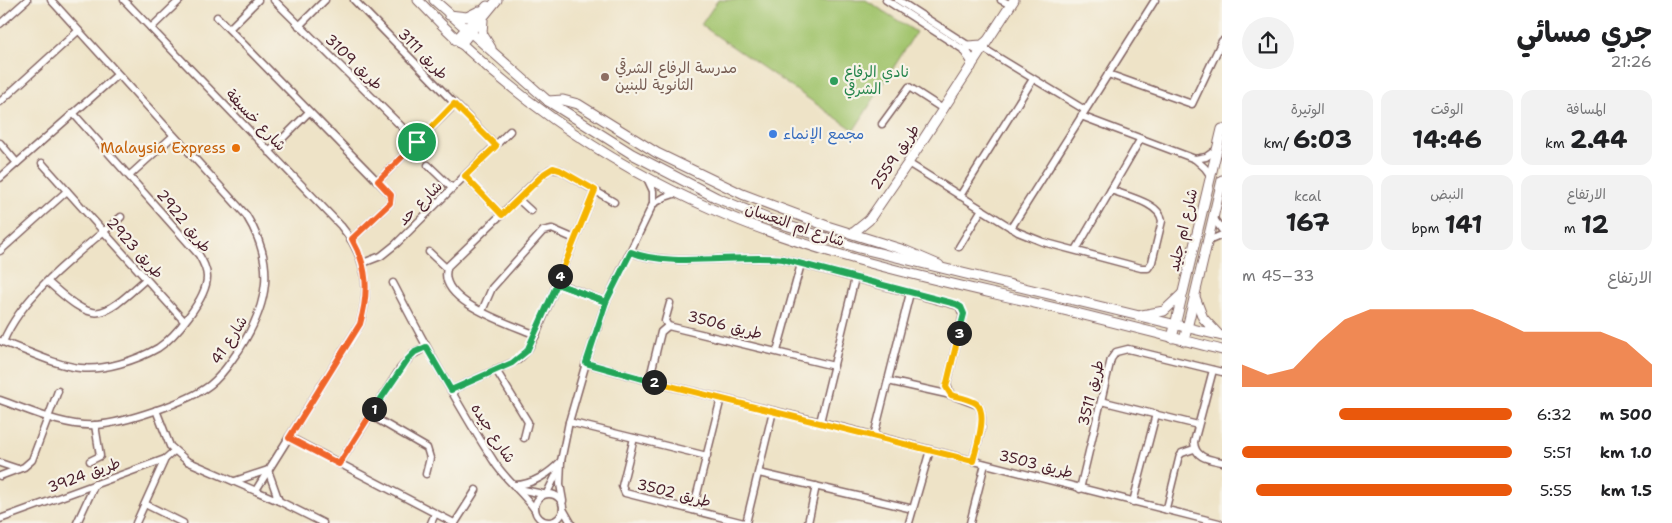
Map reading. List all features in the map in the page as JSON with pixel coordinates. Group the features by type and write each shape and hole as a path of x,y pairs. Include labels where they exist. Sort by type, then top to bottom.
{"main road":[{"name":"شارع ام النعسان","path":"418,0 459,42 523,97 555,120 647,178 677,193 773,234 849,258 1222,350"},
{"name":"شارع ام النعسان","path":"434,0 498,59 548,101 632,154 717,198 811,234 1221,336"},
{"path":"468,32 483,20 497,0"},
{"path":"459,42 489,3"},
{"path":"449,15 467,17 489,3"},
{"name":"طريق 2559","path":"853,233 869,220 1013,3"},
{"path":"483,20 482,33 498,59"},
{"path":"971,67 972,61 967,48 982,45 990,39"},
{"path":"548,101 563,100 578,104 632,139 711,180 774,207 879,242 946,269"},
{"name":"شارع ام جليد","path":"1172,338 1222,130"},
{"name":"شارع ام جليد","path":"1184,341 1222,180"},
{"path":"869,220 870,232 879,242"},
{"path":"1137,315 1164,311 1182,294"},
{"path":"1195,297 1206,323 1221,336"}],"street":[{"path":"0,24 27,0"},
{"path":"53,3 61,0"},
{"name":"شارع خسيفة","path":"124,0 352,239 363,263 366,294 360,324 256,490"},
{"path":"152,28 180,0"},
{"path":"229,29 258,0"},
{"name":"طريق 3109","path":"274,0 417,142"},
{"path":"299,26 325,0"},
{"name":"طريق 3111","path":"354,0 496,146"},
{"path":"886,0 967,48 1033,79 1083,113 1140,140 1195,159 1202,164 1210,175"},
{"path":"898,0 967,48"},
{"path":"1001,0 1013,3"},
{"path":"1011,228 1155,0"},
{"name":"شارع 41","path":"0,400 48,416 95,425 156,410 201,392 224,373 253,329 263,302 265,289 264,260 252,226 238,206 172,137 53,3"},
{"path":"217,17 390,193 391,201 352,239"},
{"path":"0,102 78,32"},
{"path":"1108,74 1192,104 1222,41"},
{"path":"0,178 117,75"},
{"path":"960,196 1033,79"},
{"name":"طريق 2559","path":"882,124 909,87 943,109"},
{"path":"378,181 454,104"},
{"name":"طريق 2922","path":"73,112 199,255 206,268 206,287 193,310 168,339 157,348 117,364 79,368 2,342 19,312 48,282 121,217"},
{"path":"270,152 310,112"},
{"name":"شارع حد","path":"363,263 391,248 510,131"},
{"path":"130,175 172,137"},
{"path":"1076,250 1140,140"},
{"path":"0,143 17,163"},
{"path":"1195,159 1206,157 1216,150"},
{"name":"طريق 2923","path":"42,163 184,321"},
{"path":"908,163 1026,236 1142,268 1148,268 1151,264 1162,221 1160,213 1154,207 1111,190"},
{"path":"428,164 452,188"},
{"path":"447,269 551,169 560,170 614,202"},
{"path":"465,176 502,215"},
{"path":"571,523 564,509 561,464 569,422 606,302 653,204 653,190 647,178"},
{"path":"451,390 523,356 536,335 595,190"},
{"path":"0,251 67,191"},
{"path":"653,204 665,196 677,193"},
{"path":"518,199 530,212"},
{"path":"959,247 982,209"},
{"path":"1214,219 1222,230"},
{"path":"482,312 492,288 543,231 552,230 575,239"},
{"path":"1208,241 1222,235"},
{"path":"429,252 447,269 450,285 455,295 463,302 536,335"},
{"path":"631,252 654,258 766,257 801,264 956,304 963,310 964,314 946,384 951,395"},
{"name":"طريق 3506","path":"777,351 801,264"},
{"path":"820,422 856,278"},
{"path":"48,282 74,305 93,313 116,306 146,280"},
{"name":"شارع جيده","path":"393,283 426,347 494,462 535,510"},
{"path":"557,284 606,302"},
{"path":"874,436 910,293"},
{"path":"668,326 665,321 670,303"},
{"name":"طريق 3506","path":"649,381 661,332 668,326 834,366"},
{"path":"339,464 408,359 415,352 426,347"},
{"name":"طريق 3511","path":"1080,489 1111,359 1121,349 1128,349 1222,372"},
{"name":"طريق 3503","path":"586,363 649,381 820,422 1218,523"},
{"path":"496,370 528,422 524,438"},
{"path":"1213,370 1198,425 1194,449 1198,455 1222,462"},
{"path":"888,381 975,402 981,409 982,421 973,461"},
{"path":"0,476 18,469 32,460 58,391"},
{"path":"693,510 721,398"},
{"path":"1101,400 1198,425"},
{"path":"156,410 167,442 174,451 196,467 279,500 323,523"},
{"path":"745,523 773,411"},
{"path":"1133,502 1156,414"},
{"path":"370,415 427,448 430,458 426,474"},
{"path":"569,422 707,456"},
{"path":"90,461 100,456 95,425"},
{"path":"289,438 455,523 476,490"},
{"name":"طريق 3502","path":"634,438 622,486 625,493 745,523"},
{"path":"1166,510 1179,457 1182,452 1194,449"},
{"path":"909,523 930,450"},
{"name":"طريق 3924","path":"0,519 165,459 174,451"},
{"path":"136,523 165,459"},
{"path":"0,463 18,469"},
{"path":"516,486 541,477 561,464"},
{"path":"561,464 545,494 537,499 535,510 538,517 544,521 557,522 564,509"},
{"path":"970,523 985,464"},
{"path":"235,482 268,470 279,500"},
{"path":"759,473 913,510"},
{"path":"77,523 95,484"},
{"path":"516,486 545,494 554,494 563,501"},
{"path":"808,523 816,486"},
{"path":"145,504 183,523"},
{"path":"431,523 435,514"}],"green space":[{"name":"نادي الرفاع الشرقي","path":"718,0 866,0 916,32 854,130 701,25"}],"place":[{"name":"مدرسة الرفاع الشرقي الثانوية للبنين","path":"605,77"},
{"name":"نادي الرفاع الشرقي","path":"834,81"},
{"name":"مجمع الإنماء","path":"773,134"},
{"name":"Malaysia Express","path":"236,148"}],"route":[{"path":"417,142 378,181 390,193 392,199 390,203 352,239 359,251 366,278 366,294 360,324 289,438 339,464 385,392 415,352 426,347 451,390 512,363 523,356 531,346 557,284 606,302 586,363 613,372 973,461 982,421 981,409 975,402 951,395 946,387 964,314 961,307 956,304 783,259 766,257 668,259 644,257 631,252 606,302 557,284 595,190 553,168 547,171 502,215 465,176 496,146 454,104 417,142"}]}
